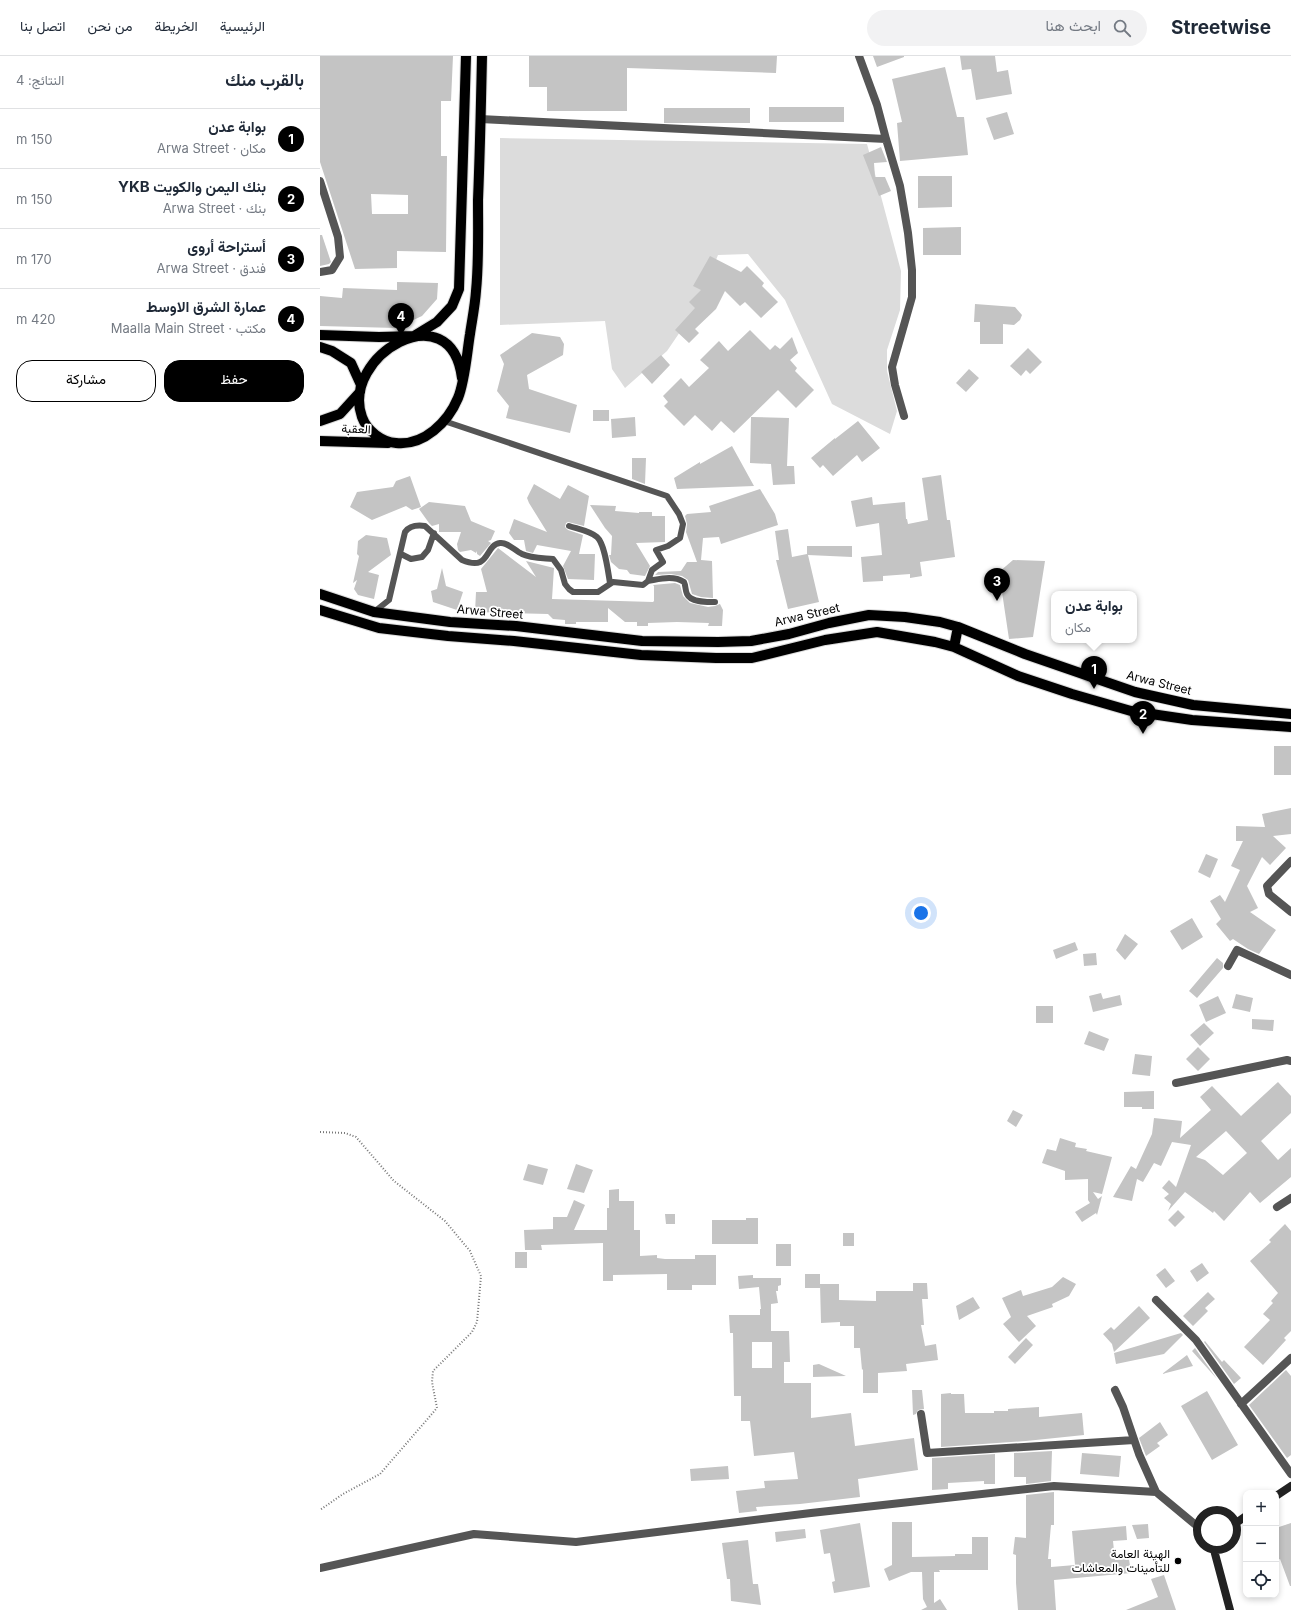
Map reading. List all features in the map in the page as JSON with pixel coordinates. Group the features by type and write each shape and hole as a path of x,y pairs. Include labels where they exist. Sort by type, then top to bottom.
{"main road":[{"path":"360,392 366,375 379,357 395,344 414,336 438,322 452,306 459,289 466,56"},
{"path":"320,347 332,351 351,363 361,385 359,404 365,422 377,436 392,443 403,444 413,442 432,432 444,421 452,410 458,396 462,378 476,292 482,56"},
{"path":"320,335 431,337 447,344 458,358 462,378"},
{"name":"العقبة","path":"320,421 340,414 360,392"},
{"name":"العقبة","path":"320,441 392,443"},
{"name":"Arwa Street","path":"320,594 374,612 450,622 516,626 642,641 751,641 790,634 829,622 869,615 905,617 940,622 958,627 1025,654 1135,692 1193,705 1291,714"},
{"path":"320,610 379,628 641,655 716,658 752,658 825,640 877,632 935,642 954,647 1018,676 1072,694 1131,711 1192,720 1291,727"},
{"path":"954,647 958,627"}],"street":[{"path":"859,56 877,105 900,186 908,233 912,270 912,297 892,367 895,385 904,416"},
{"path":"480,119 886,139"},
{"path":"320,181 338,237 340,257 332,270 320,272"},
{"path":"1291,861 1267,886 1269,894 1291,912"},
{"path":"1228,966 1237,950 1291,975"},
{"path":"1176,1083 1287,1060 1291,1061"},
{"path":"1277,1207 1291,1198"},
{"path":"1156,1300 1196,1340 1291,1474"},
{"path":"1241,1404 1291,1358"},
{"path":"1115,1390 1123,1406 1134,1440 1156,1492 1197,1526"},
{"path":"921,1414 927,1454 1134,1440"},
{"path":"320,1568 474,1534 576,1542 803,1514 1054,1486 1156,1492"},
{"path":"1279,1494 1291,1486"},
{"path":"1215,1510 1224,1511 1231,1516 1236,1523 1237,1531 1235,1539 1230,1546 1223,1550 1206,1548 1200,1542 1197,1534 1197,1526 1201,1518 1207,1513 1215,1510"},
{"path":"1236,1523 1243,1518"},
{"path":"1214,1550 1230,1610"}],"lane":[{"path":"444,421 668,496 683,524 680,538 668,546 656,550 663,562 652,570 648,581"},
{"path":"374,612 389,600 405,532 407,529 418,525 425,526 462,560 468,562 482,562 494,546 501,543 506,544 523,555 553,559 561,570 565,584 573,592 598,592 610,583 618,582 643,585 648,581 673,577 679,578 684,582 687,595 691,598 699,601 715,602"},
{"path":"569,526 597,538 600,542 606,561 610,583"},
{"path":"401,554 411,559 422,557 428,550 434,533"}],"path":[{"path":"320,1132 345,1133 356,1137 394,1182 445,1221 470,1251 481,1276 477,1322 472,1332 433,1371 432,1382 437,1408 380,1474 343,1494 320,1510"}],"shaded area":[{"path":"500,138 867,144 901,271 900,310 887,350 887,371 897,411 890,434 832,404 785,300 748,254 718,255 697,307 667,351 625,388 612,369 605,321 500,325"}],"building":[{"path":"320,56 453,56 451,101 441,101 441,156 447,156 446,252 397,251 397,268 355,269 320,162","holes":["371,194 408,195 408,214 372,214"]},
{"path":"529,56 777,56 776,73 627,68 627,111 547,111 547,87 529,87"},
{"path":"873,56 904,56 904,57 877,67"},
{"path":"960,56 995,56 997,72 1008,70 1012,94 976,100 971,69 962,70"},
{"path":"945,67 957,117 964,117 968,155 900,161 897,123 902,122 892,79"},
{"path":"769,107 844,107 844,122 769,122"},
{"path":"664,108 750,108 750,123 664,123"},
{"path":"1007,112 1014,134 994,140 986,118"},
{"path":"881,147 887,162 874,163 875,177 885,177 891,191 879,196 863,155"},
{"path":"918,176 952,176 952,207 918,208"},
{"path":"961,227 961,255 923,255 923,228"},
{"path":"320,235 322,235 331,262 320,266"},
{"path":"710,256 741,272 747,266 764,283 762,286 778,302 761,318 745,302 740,306 725,291 716,309 695,329 699,333 689,343 675,330 695,308 689,302 701,290 693,286"},
{"path":"397,282 438,283 437,299 422,316 396,328 320,326 320,296 342,298 343,288 397,290"},
{"path":"975,304 1015,307 1022,315 1020,320 1014,325 1003,324 1003,344 980,344 980,322 974,322"},
{"path":"750,330 770,350 775,345 780,349 792,337 798,353 790,360 797,368 795,371 814,390 796,408 778,390 734,433 721,421 712,431 695,415 684,426 664,406 668,402 663,396 681,378 689,387 709,368 700,360 719,341 728,351"},
{"path":"532,333 560,337 564,344 563,355 527,375 529,389 577,405 570,433 506,418 509,406 497,391 504,364 500,355"},
{"path":"1028,348 1042,362 1030,374 1026,370 1021,376 1010,366"},
{"path":"661,355 670,365 652,384 641,372"},
{"path":"969,369 979,378 966,392 956,383"},
{"path":"593,410 609,410 609,421 593,421"},
{"path":"635,417 636,436 612,438 611,419"},
{"path":"751,417 789,418 787,466 794,466 795,484 773,485 771,464 750,463"},
{"path":"858,421 880,448 862,462 857,455 833,476 823,465 820,468 811,458"},
{"path":"732,446 754,486 677,489 674,478 700,462 700,464"},
{"path":"632,458 646,458 645,484 632,479"},
{"path":"941,475 947,520 950,520 955,557 920,562 922,576 910,578 910,574 883,576 883,581 863,582 861,557 882,555 879,523 856,527 851,501 872,497 873,505 905,502 906,519 908,524 928,520 922,478"},
{"path":"410,476 421,507 412,510 406,506 372,520 350,507 357,492 393,487 396,481"},
{"path":"534,484 560,499 568,485 589,496 584,526 568,522 566,523 565,527 568,530 583,535 579,554 595,554 594,580 568,579 563,566 571,551 537,545 533,553 526,551 524,540 514,540 509,533 514,519 547,532 527,498"},
{"path":"760,489 775,514 778,525 721,544 719,537 703,538 701,560 712,561 713,598 701,597 692,594 688,580 682,576 671,574 655,575 658,572 681,571 687,562 697,562 686,532 687,524 685,516 687,514 711,512 709,506"},
{"path":"429,502 465,506 471,521 495,531 491,540 488,541 491,543 480,556 477,554 477,551 476,553 471,550 460,552 457,544 461,532 439,532 439,524 432,526 419,509"},
{"path":"590,505 616,506 615,511 639,513 652,512 652,516 665,516 665,542 636,543 650,566 645,576 630,574 627,570 619,569 611,562 609,555 611,555 612,536"},
{"path":"788,529 792,557 807,554 807,546 852,546 852,557 808,555 819,602 788,609 776,560 779,560 775,531"},
{"path":"366,535 387,538 391,555 368,572 379,575 374,599 358,595 354,589 357,580 353,583 359,556 357,554 358,541"},
{"path":"498,548 536,577 526,561 554,568 552,599 653,602 653,585 675,583 680,585 683,596 690,603 708,607 720,604 723,610 722,626 708,626 709,623 677,622 648,623 648,626 637,626 637,622 625,622 608,608 608,622 576,622 576,624 565,624 565,620 553,619 548,614 475,612 476,592 487,592 481,569"},
{"path":"1013,560 1045,561 1033,637 1009,639 999,572"},
{"path":"442,568 446,586 463,592 457,610 433,602 431,591 437,589"},
{"path":"1274,746 1291,746 1291,775 1274,775"},
{"path":"1291,808 1291,834 1273,836 1286,848 1270,865 1262,857 1247,886 1258,908 1250,912 1276,930 1259,954 1233,939 1230,941 1216,924 1221,919 1210,901 1220,895 1225,902 1240,870 1231,866 1243,841 1236,841 1236,826 1265,827 1262,814"},
{"path":"1206,854 1218,859 1210,878 1198,872"},
{"path":"1192,918 1203,937 1182,950 1170,931"},
{"path":"1125,934 1138,944 1125,960 1116,950"},
{"path":"1075,942 1078,950 1056,959 1053,950"},
{"path":"1096,953 1097,965 1084,966 1083,954"},
{"path":"1217,958 1223,963 1223,968 1197,998 1189,991"},
{"path":"1101,993 1103,999 1120,995 1122,1005 1093,1012 1089,996"},
{"path":"1236,994 1253,998 1250,1012 1232,1008"},
{"path":"1218,996 1226,1013 1206,1022 1199,1005"},
{"path":"1036,1006 1053,1006 1053,1023 1036,1023"},
{"path":"1252,1019 1274,1020 1273,1031 1252,1029"},
{"path":"1204,1023 1214,1033 1200,1046 1190,1035"},
{"path":"1089,1031 1109,1039 1104,1051 1084,1044"},
{"path":"1198,1047 1210,1059 1198,1071 1186,1059"},
{"path":"1135,1054 1152,1056 1150,1076 1132,1074"},
{"path":"1278,1082 1291,1096 1291,1113 1261,1141 1278,1160 1291,1148 1291,1177 1260,1203 1250,1192 1224,1221 1214,1211 1213,1213 1185,1192 1168,1211 1171,1204 1164,1198 1169,1194 1162,1188 1169,1180 1176,1187 1191,1145 1172,1142 1161,1166 1154,1163 1143,1182 1137,1179 1132,1201 1113,1197 1131,1166 1136,1169 1152,1134 1154,1118 1182,1121 1180,1138 1211,1110 1200,1097 1212,1086 1241,1116","holes":["1226,1131 1247,1153 1223,1175 1205,1160 1196,1157"]},
{"path":"1154,1091 1154,1109 1124,1107 1124,1092"},
{"path":"1013,1110 1023,1115 1016,1127 1007,1121"},
{"path":"1060,1138 1076,1143 1075,1147 1087,1149 1086,1151 1112,1157 1102,1194 1093,1192 1098,1199 1102,1196 1097,1215 1096,1213 1082,1222 1075,1212 1090,1203 1088,1200 1088,1179 1065,1180 1065,1171 1042,1163 1047,1149 1056,1151"},
{"path":"528,1164 548,1169 543,1185 523,1180"},
{"path":"576,1164 593,1170 584,1193 567,1189"},
{"path":"619,1189 619,1201 634,1201 634,1230 640,1230 640,1256 657,1255 657,1258 665,1259 695,1259 695,1255 716,1255 716,1285 692,1285 692,1290 667,1290 667,1274 613,1275 613,1281 603,1281 603,1243 541,1245 542,1250 525,1250 524,1230 553,1229 553,1217 567,1217 574,1200 585,1205 574,1230 607,1230 609,1190"},
{"path":"1178,1210 1185,1217 1175,1227 1168,1220"},
{"path":"665,1214 675,1214 675,1224 666,1224"},
{"path":"746,1218 758,1218 758,1244 712,1244 712,1220 746,1220"},
{"path":"1285,1224 1291,1231 1291,1331 1284,1338 1286,1340 1263,1365 1244,1347 1270,1320 1263,1314 1273,1303 1271,1301 1278,1293 1250,1261 1271,1242 1269,1240"},
{"path":"843,1233 854,1233 854,1246 843,1246"},
{"path":"776,1244 791,1244 791,1266 776,1266"},
{"path":"515,1252 527,1252 527,1268 515,1268"},
{"path":"1202,1263 1209,1273 1197,1282 1190,1271"},
{"path":"1165,1268 1175,1281 1166,1288 1156,1275"},
{"path":"805,1274 820,1274 820,1288 805,1288"},
{"path":"753,1275 753,1278 781,1278 781,1285 778,1286 778,1291 776,1291 778,1303 771,1304 771,1331 789,1331 790,1362 784,1362 784,1383 811,1383 811,1418 851,1413 855,1446 914,1438 918,1470 858,1479 860,1497 800,1504 756,1507 757,1511 739,1513 736,1491 765,1488 764,1481 798,1479 794,1452 754,1456 750,1421 741,1421 741,1396 734,1396 733,1333 730,1333 729,1315 760,1315 761,1309 759,1287 739,1289 738,1276","holes":["752,1342 772,1342 772,1368 752,1368"]},
{"path":"1063,1277 1076,1284 1069,1296 1052,1304 1053,1307 1027,1316 1036,1326 1019,1342 1003,1324 1011,1317 1002,1298 1021,1290 1023,1296 1052,1287"},
{"path":"913,1283 927,1283 928,1299 922,1299 924,1325 921,1325 925,1346 936,1344 938,1360 906,1364 907,1371 878,1373 878,1393 863,1393 863,1369 862,1370 860,1348 854,1348 854,1326 840,1326 840,1322 821,1323 820,1284 839,1284 839,1300 876,1301 876,1291 913,1291"},
{"path":"1208,1292 1215,1299 1205,1308 1208,1311 1193,1326 1183,1316"},
{"path":"973,1297 980,1308 959,1320 956,1306"},
{"path":"1139,1306 1150,1318 1114,1352 1112,1344 1103,1334 1111,1327 1114,1330"},
{"path":"1181,1333 1183,1335 1164,1354 1116,1364 1114,1353"},
{"path":"1026,1338 1033,1345 1015,1364 1008,1357"},
{"path":"1205,1341 1222,1362 1224,1360 1241,1378 1234,1384 1204,1342"},
{"path":"1195,1348 1217,1379 1192,1351"},
{"path":"1187,1355 1193,1366 1162,1374"},
{"path":"819,1364 846,1376 813,1377 813,1365"},
{"path":"1286,1370 1291,1376 1291,1455 1287,1458 1249,1405"},
{"path":"912,1390 922,1390 924,1409 918,1410 916,1414 913,1415"},
{"path":"1207,1391 1238,1445 1212,1460 1181,1406"},
{"path":"941,1394 964,1394 965,1413 994,1413 994,1411 1008,1411 1008,1409 1039,1407 1039,1417 1082,1413 1084,1435 941,1447"},
{"path":"1160,1422 1168,1435 1157,1443 1160,1446 1146,1456 1139,1438"},
{"path":"1052,1451 1051,1481 1026,1484 1026,1477 1014,1477 1014,1453"},
{"path":"1082,1453 1121,1456 1119,1477 1080,1474"},
{"path":"995,1454 995,1484 984,1484 984,1481 948,1483 948,1489 932,1490 932,1458"},
{"path":"728,1466 729,1479 691,1481 690,1469"},
{"path":"1054,1492 1054,1525 1051,1525 1048,1559 1051,1559 1051,1567 1075,1565 1072,1531 1126,1526 1127,1540 1113,1541 1115,1560 1129,1559 1131,1573 1054,1580 1056,1610 1018,1610 1016,1555 1013,1554 1015,1537 1026,1538 1026,1495"},
{"path":"892,1522 912,1522 912,1557 972,1554 972,1537 988,1537 988,1570 939,1570 940,1572 934,1572 934,1603 940,1599 947,1610 921,1610 927,1607 923,1599 922,1572 911,1572 889,1581 884,1569 892,1565"},
{"path":"860,1523 870,1587 834,1593 832,1582 835,1581 830,1553 824,1554 820,1530"},
{"path":"1291,1523 1291,1586 1279,1560 1279,1527"},
{"path":"1148,1524 1149,1538 1137,1539 1132,1525"},
{"path":"805,1529 806,1538 776,1542 775,1532"},
{"path":"748,1540 753,1584 758,1584 761,1605 731,1601 730,1579 727,1579 722,1543"},
{"path":"1164,1575 1176,1610 1126,1610 1158,1597 1151,1579"}],"place":[{"name":"عمارة الشرق الاوسط","path":"401,336"},
{"name":"أستراحة أروى","path":"997,601"},
{"name":"بوابة عدن","path":"1094,689"},
{"name":"بنك اليمن والكويت YKB","path":"1143,734"},
{"name":"الهيئة العامة للتأمينات والمعاشات","path":"1178,1561"}]}
